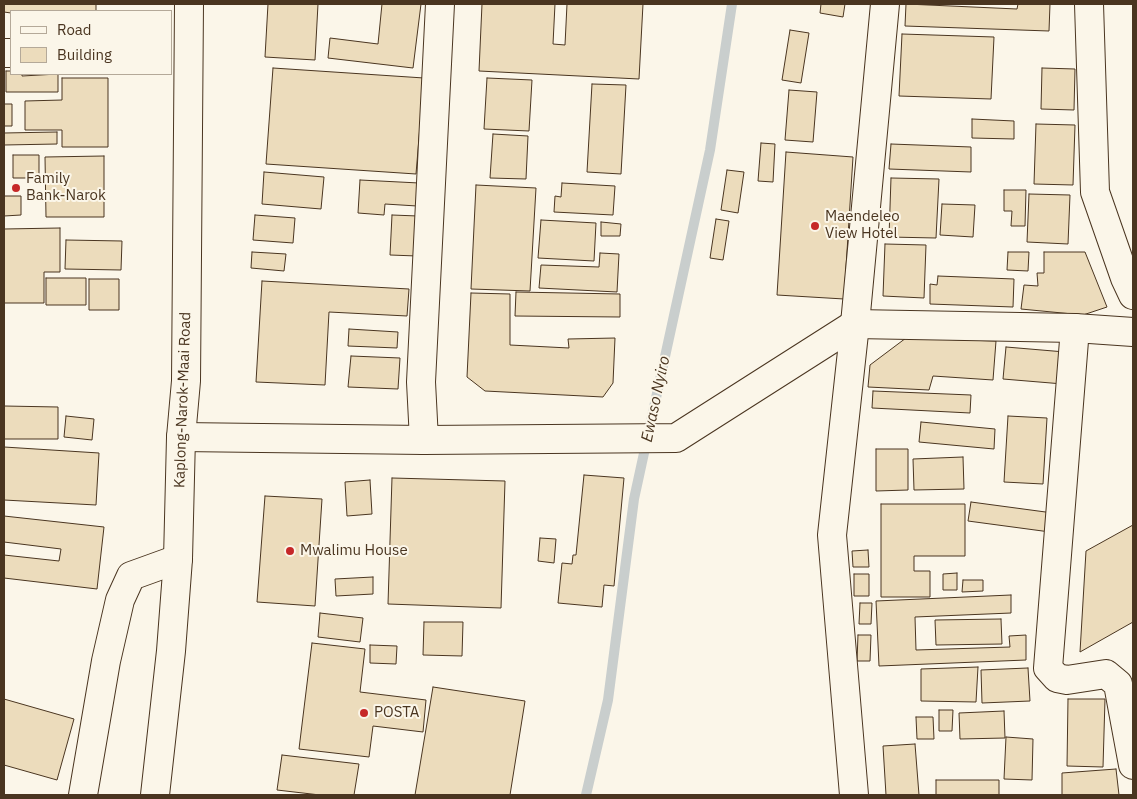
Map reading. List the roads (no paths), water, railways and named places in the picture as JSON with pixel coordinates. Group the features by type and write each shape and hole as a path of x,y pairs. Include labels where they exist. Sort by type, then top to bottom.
{"main road":[{"name":"Kaplong-Narok-Maai Road","path":"155,795 171,651 178,559 181,437 186,381 180,55 189,4"},
{"path":"424,440 420,382 440,4"},
{"path":"854,795 832,535 855,324 885,4"},
{"path":"1089,4 1095,192 1124,278 1133,295"},
{"path":"181,437 424,440 676,438 855,324 1075,328 1133,332"},
{"path":"1075,328 1048,668 1057,678 1067,680 1106,674 1118,684 1133,765"},
{"path":"83,795 106,661 120,600 131,576 178,559"}],"waterway":[{"name":"Ewaso Nyiro","path":"586,795 608,700 634,499 710,150 732,4"}],"place":[{"name":"Family Bank-Narok","path":"16,188"},
{"name":"Maendeleo View Hotel","path":"815,226"},
{"name":"Mwalimu House","path":"290,551"},
{"name":"POSTA","path":"364,713"}]}
